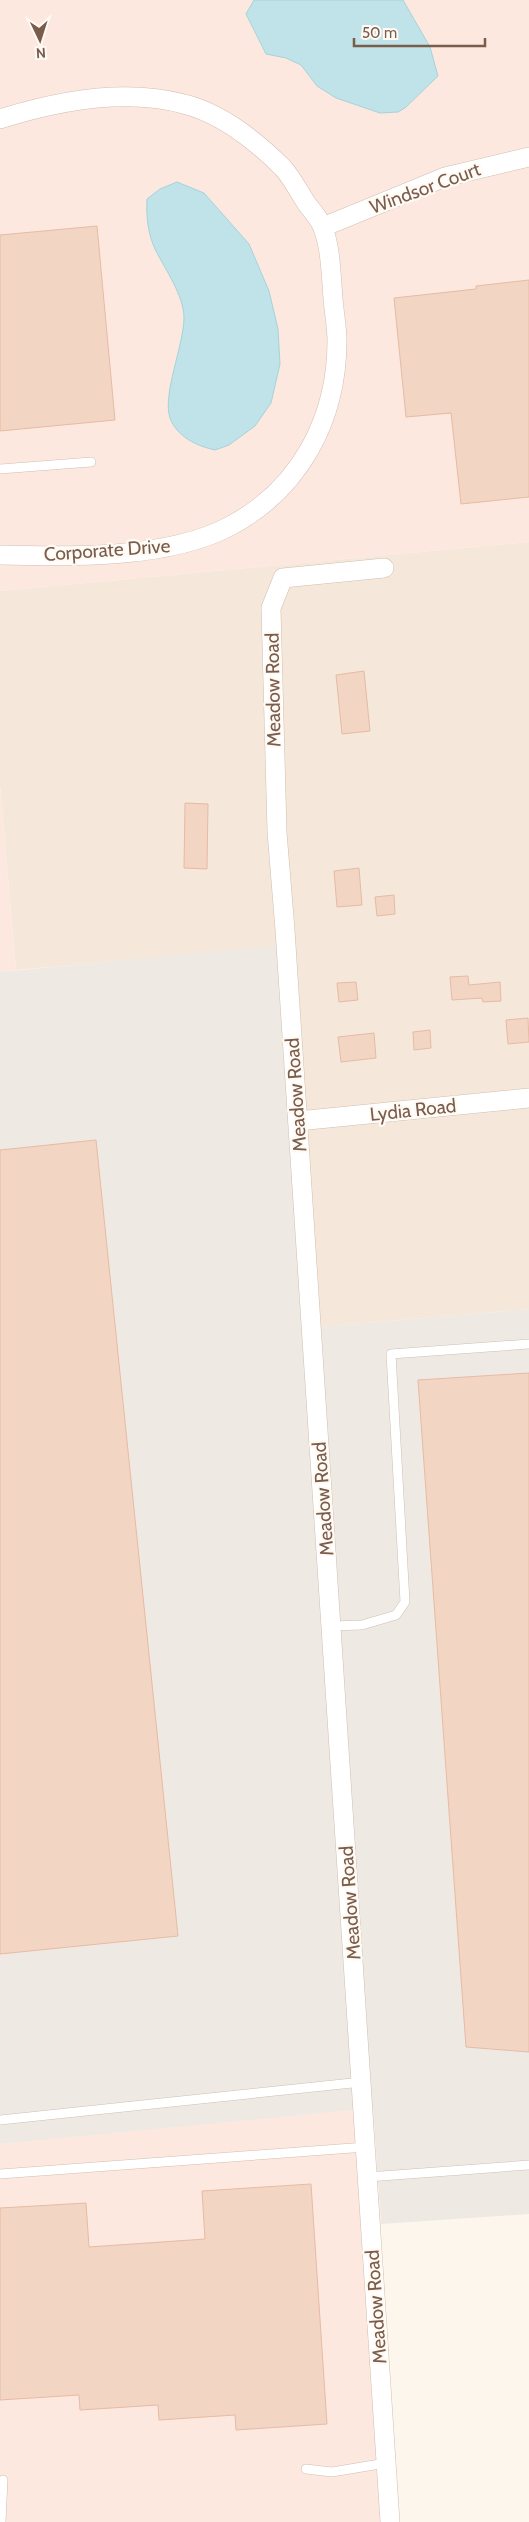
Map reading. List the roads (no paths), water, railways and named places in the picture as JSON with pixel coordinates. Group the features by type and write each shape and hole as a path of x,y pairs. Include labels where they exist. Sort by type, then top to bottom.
{"street":[{"path":"0,119 71,102 132,96 186,104 229,123 284,169 323,227"},
{"name":"Windsor Court","path":"323,227 445,177 529,157"},
{"name":"Corporate Drive","path":"0,555 96,554 157,549 182,544 230,526 273,496 312,448 325,418 335,375 337,341 330,267 323,227"},
{"name":"Meadow Road","path":"384,568 283,578 271,608 277,832 332,1626 390,2522"},
{"name":"Lydia Road","path":"298,1121 529,1098"}],"lane":[{"path":"0,469 91,462"},
{"path":"332,1626 362,1624 396,1615 405,1602 391,1354 529,1344"},
{"path":"0,2120 362,2082"},
{"path":"0,2174 366,2147"},
{"path":"368,2177 529,2165"},
{"path":"306,2469 332,2472 386,2463"},
{"path":"1,2522 3,2480"}],"water":[{"path":"254,0 403,0 430,47 438,76 405,108 398,112 380,113 336,98 317,86 301,65 286,58 266,54 246,14"},
{"path":"177,182 204,193 249,244 269,291 278,329 280,364 271,403 255,426 229,445 215,450 188,440 173,425 168,408 184,317 181,300 151,239 147,219 147,199 160,189"}]}
